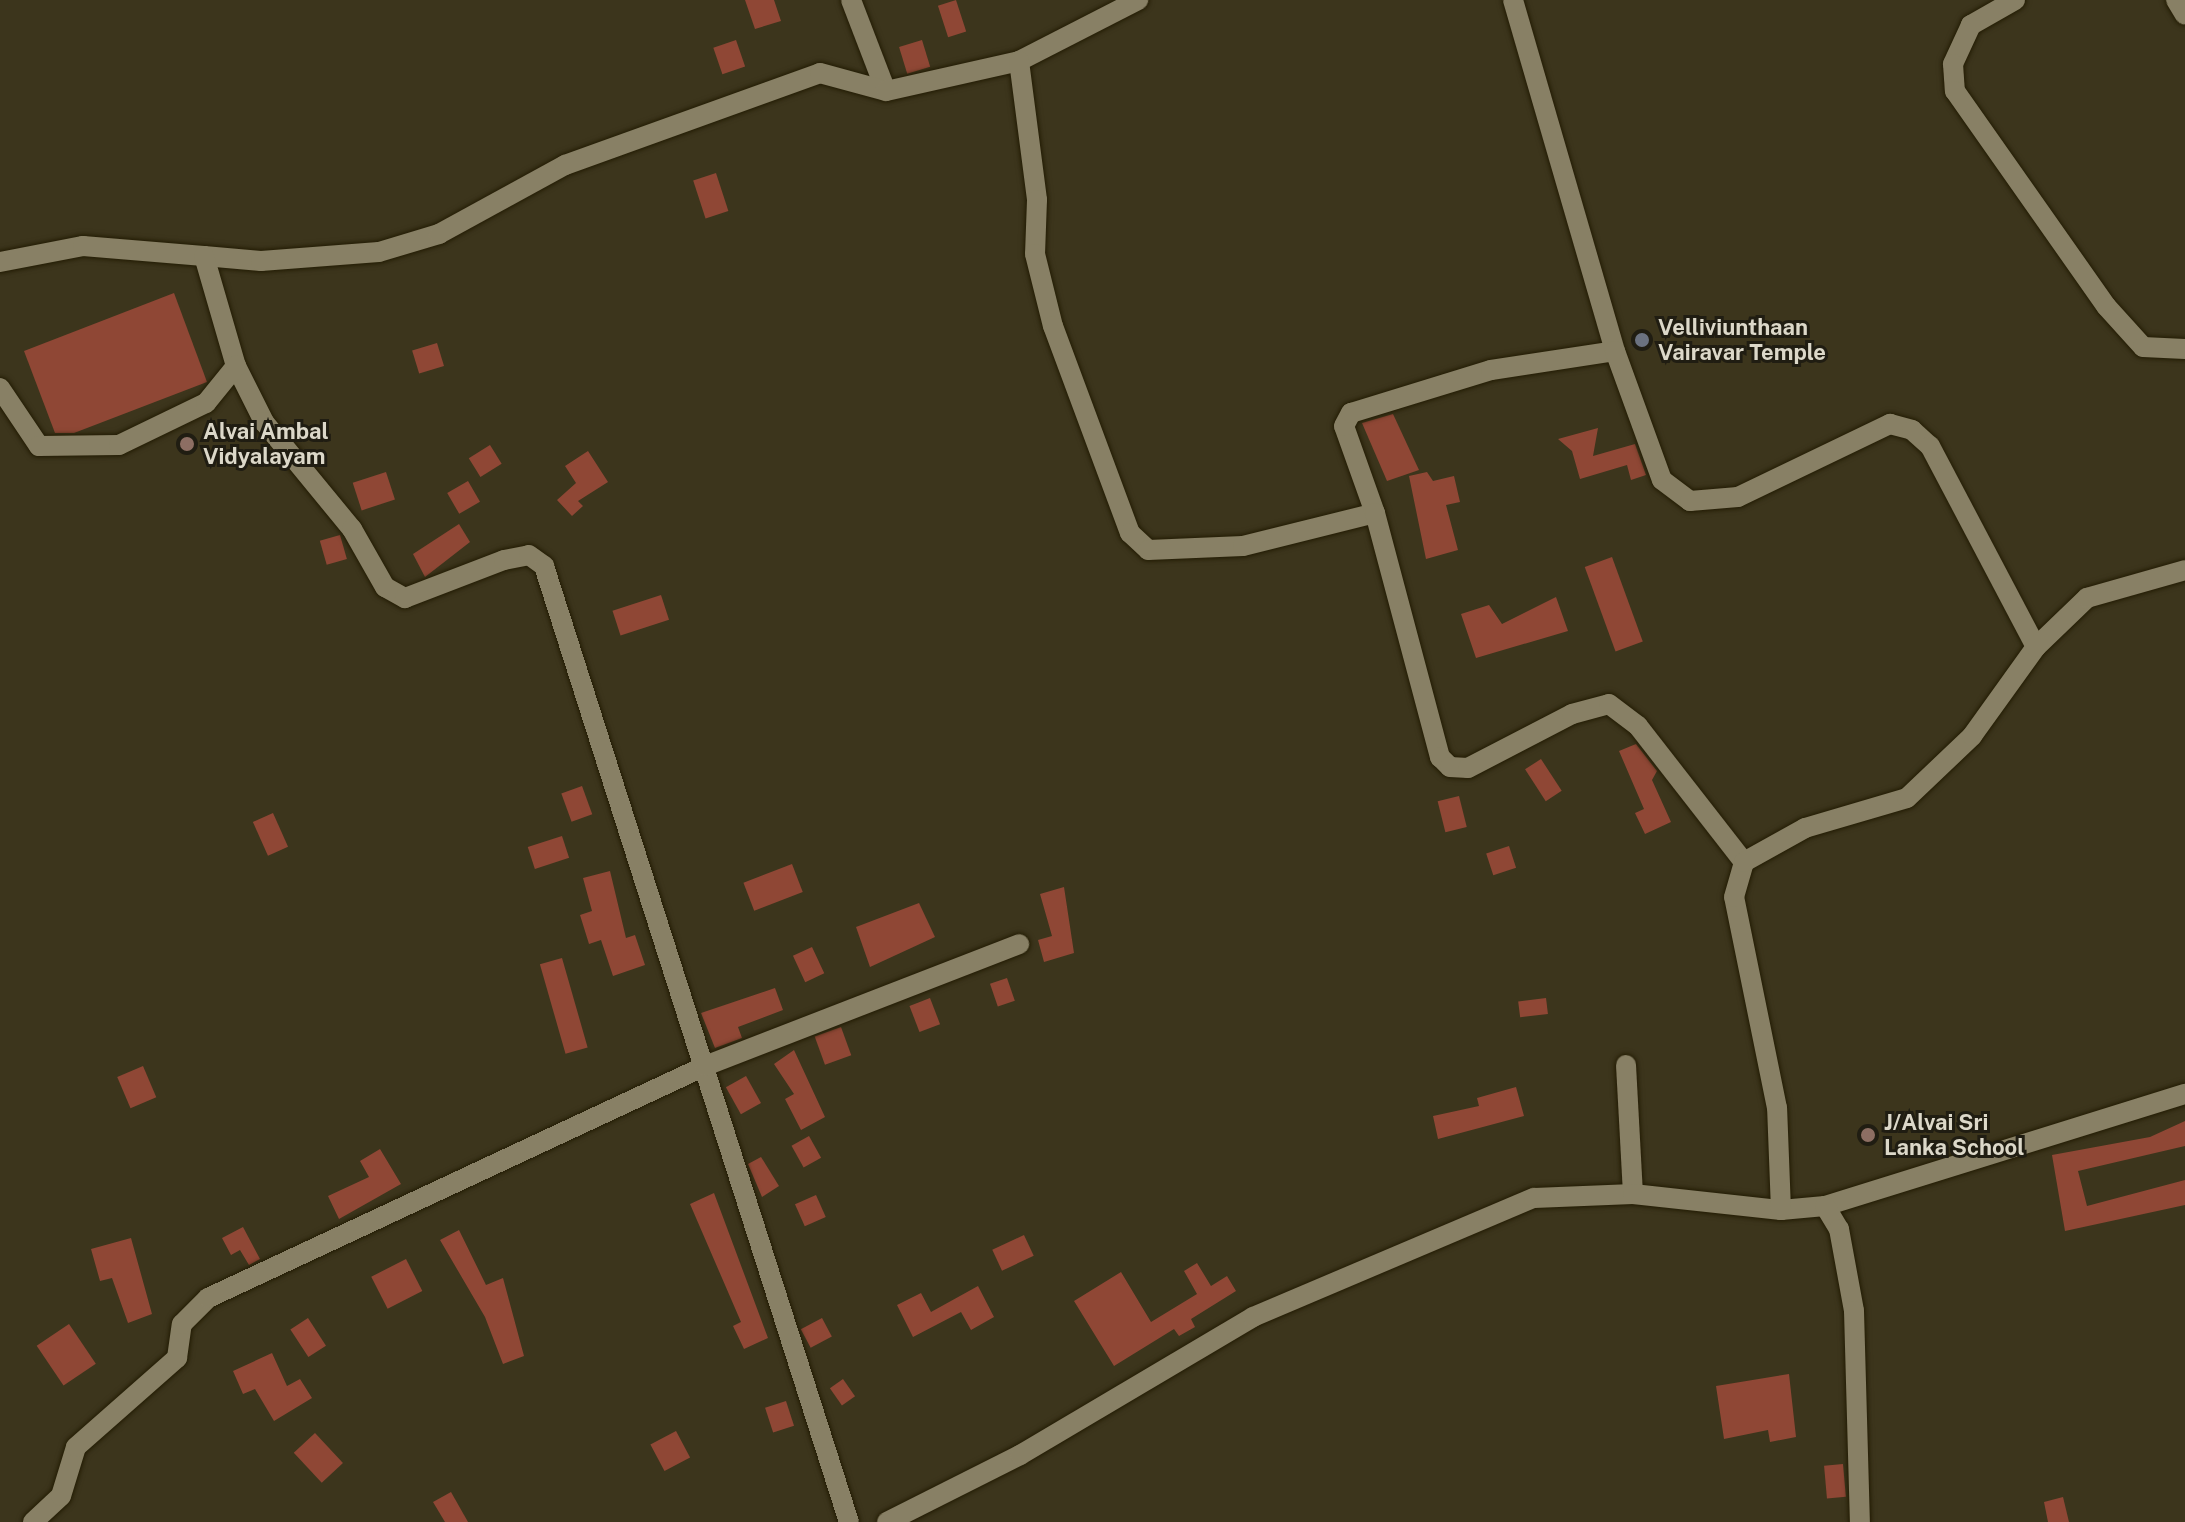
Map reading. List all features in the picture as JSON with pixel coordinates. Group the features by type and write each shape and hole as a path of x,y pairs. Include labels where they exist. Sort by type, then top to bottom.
{"street":[{"path":"851,0 886,91"},
{"path":"3,255 83,246 261,261 379,252 439,234 565,165 820,73 886,91 1019,61 1138,0"},
{"path":"1513,0 1615,351 1662,480 1690,501 1738,497 1890,424 1912,430 1930,446 2036,647"},
{"path":"2015,0 1971,25 1953,64 1955,91 2106,306 2143,347 2185,349"},
{"path":"2176,0 2185,15"},
{"path":"1019,61 1037,200 1035,254 1053,326 1130,533 1148,550 1243,546 1375,513"},
{"path":"204,256 236,366 264,422 352,529 385,587 405,598 504,560 529,555 544,566 849,1522"},
{"path":"1615,351 1491,370 1351,413 1344,426 1375,513 1440,757 1450,767 1468,768 1572,714 1609,704 1638,726 1744,862"},
{"path":"0,388 39,446 119,445 206,403 236,366"},
{"path":"1781,1210 1777,1108 1734,897 1744,862 1805,828 1907,798 1972,736 2036,647 2087,598 2185,570"},
{"path":"33,1522 61,1496 76,1447 177,1358 182,1324 208,1298 705,1066 1019,944"},
{"path":"1626,1065 1633,1194"},
{"path":"887,1522 1020,1455 1253,1317 1534,1198 1633,1194 1781,1210 1825,1206 2185,1094"},
{"path":"1825,1206 1839,1229 1854,1311 1860,1522"}],"building":[{"path":"745,0 774,0 781,21 755,29"},
{"path":"956,0 966,31 948,37 938,6"},
{"path":"736,40 745,66 722,74 713,48"},
{"path":"922,40 930,67 907,74 899,47"},
{"path":"716,173 728,211 706,218 693,180"},
{"path":"174,293 207,382 74,433 55,433 24,351"},
{"path":"437,343 444,366 419,374 412,351"},
{"path":"1393,414 1419,470 1387,481 1362,423"},
{"path":"1598,428 1593,456 1635,444 1646,475 1631,480 1627,465 1580,479 1572,451 1558,439"},
{"path":"490,445 502,464 480,477 469,458"},
{"path":"588,451 608,482 578,501 583,506 572,516 557,500 576,483 565,466"},
{"path":"386,472 395,500 362,510 353,483"},
{"path":"1427,472 1433,481 1454,476 1460,502 1446,505 1458,550 1426,559 1409,476"},
{"path":"468,481 480,502 459,514 447,493"},
{"path":"459,524 470,542 425,577 413,554"},
{"path":"340,535 347,559 327,565 320,541"},
{"path":"1612,557 1643,642 1616,651 1585,567"},
{"path":"661,595 669,620 621,635 612,611"},
{"path":"1556,597 1568,631 1476,658 1461,614 1489,605 1502,624"},
{"path":"1636,744 1657,771 1652,780 1671,822 1645,834 1635,813 1644,809 1619,751"},
{"path":"1541,759 1562,791 1546,801 1525,769"},
{"path":"582,786 592,814 572,822 561,794"},
{"path":"1459,796 1467,827 1445,832 1438,801"},
{"path":"273,813 288,847 268,856 253,822"},
{"path":"562,836 569,858 535,869 528,847"},
{"path":"1509,846 1516,868 1493,875 1486,853"},
{"path":"792,864 803,892 754,911 743,883"},
{"path":"610,871 626,938 635,935 645,965 613,976 601,940 589,944 580,915 592,911 583,878"},
{"path":"1064,887 1074,953 1044,962 1038,940 1052,936 1040,894"},
{"path":"919,903 935,937 870,967 856,927"},
{"path":"812,947 824,973 805,982 793,956"},
{"path":"562,958 588,1047 566,1054 540,964"},
{"path":"1007,978 1015,1001 998,1007 990,984"},
{"path":"775,988 783,1010 738,1027 742,1038 715,1048 701,1013"},
{"path":"930,998 940,1024 919,1032 909,1006"},
{"path":"1546,998 1548,1014 1520,1017 1518,1001"},
{"path":"841,1027 851,1055 825,1065 815,1037"},
{"path":"794,1050 825,1117 801,1130 785,1099 794,1094 774,1064"},
{"path":"143,1066 156,1097 131,1108 117,1077"},
{"path":"746,1076 761,1103 741,1114 726,1087"},
{"path":"1516,1087 1524,1116 1438,1139 1433,1116 1479,1106 1477,1098"},
{"path":"2185,1121 2185,1146 2078,1171 2087,1206 2185,1180 2185,1205 2065,1231 2052,1155 2150,1137"},
{"path":"809,1136 821,1158 804,1168 792,1146"},
{"path":"380,1149 401,1184 339,1219 328,1196 369,1177 360,1161"},
{"path":"761,1157 779,1186 762,1197 748,1164"},
{"path":"714,1193 768,1338 744,1349 733,1326 741,1322 690,1204"},
{"path":"816,1195 826,1217 805,1226 795,1204"},
{"path":"243,1227 260,1259 249,1265 240,1250 231,1255 222,1238"},
{"path":"459,1230 486,1285 503,1278 524,1356 503,1364 485,1317 440,1240"},
{"path":"1024,1235 1034,1256 1002,1271 992,1250"},
{"path":"131,1238 152,1314 128,1323 112,1278 100,1281 91,1249"},
{"path":"406,1259 422,1291 388,1309 371,1277"},
{"path":"1197,1263 1211,1286 1227,1276 1236,1291 1191,1319 1195,1327 1179,1336 1174,1329 1114,1366 1074,1301 1121,1272 1151,1322 1197,1294 1184,1271"},
{"path":"978,1286 994,1317 971,1330 961,1312 913,1337 897,1305 921,1293 931,1312"},
{"path":"308,1318 326,1346 308,1357 290,1329"},
{"path":"822,1318 832,1337 811,1348 801,1329"},
{"path":"69,1324 96,1364 64,1386 37,1346"},
{"path":"272,1353 287,1386 300,1379 312,1398 274,1421 255,1389 243,1394 233,1371"},
{"path":"1789,1374 1796,1437 1770,1442 1768,1430 1724,1439 1716,1386"},
{"path":"843,1379 855,1396 842,1405 830,1388"},
{"path":"786,1401 794,1426 773,1433 765,1408"},
{"path":"676,1431 690,1457 664,1471 650,1445"},
{"path":"315,1433 343,1463 322,1483 294,1453"},
{"path":"1843,1464 1846,1497 1827,1499 1824,1466"},
{"path":"451,1492 468,1522 445,1522 433,1502"},
{"path":"2063,1497 2069,1522 2048,1522 2044,1502"}],"place":[{"name":"Velliviunthaan Vairavar Temple","path":"1642,340"},
{"name":"Alvai Ambal Vidyalayam","path":"187,444"},
{"name":"J/Alvai Sri Lanka School","path":"1868,1135"}]}
